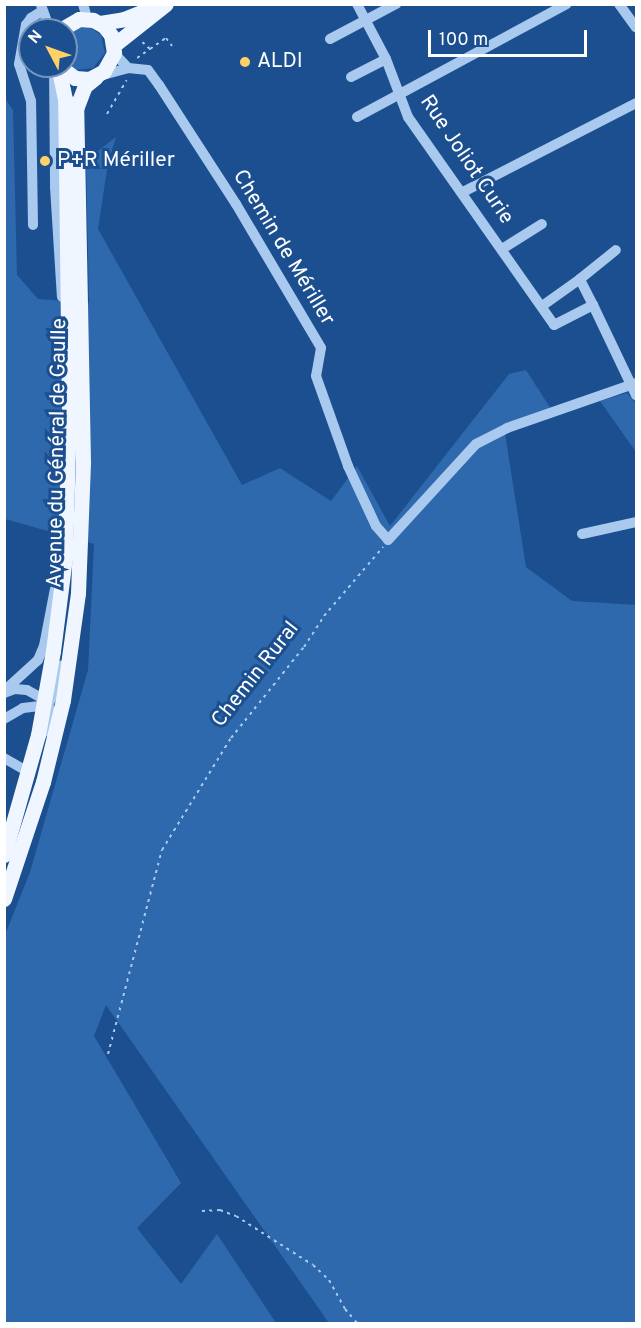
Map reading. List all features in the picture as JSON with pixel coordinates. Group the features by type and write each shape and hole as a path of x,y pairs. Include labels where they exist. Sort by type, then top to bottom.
{"main road":[{"path":"90,15 124,19 160,4"},
{"name":"Avenue du Général de Gaulle","path":"4,899 43,783 63,700 78,593 83,449 76,109 81,93 111,63 114,49 166,4"},
{"path":"90,15 111,34 114,49"},
{"name":"Avenue du Général de Gaulle","path":"78,78 96,77"},
{"name":"Avenue du Général de Gaulle","path":"4,855 30,773 46,704 65,557 68,336 65,99 61,78"}],"street":[{"name":"Rue Joliot Curie","path":"357,4 386,59 408,117 463,192 554,325 593,305"},
{"path":"330,39 396,4"},
{"path":"357,117 400,95 549,8 567,4"},
{"path":"619,4 636,27"},
{"path":"33,225 31,101 20,64 26,26 42,8"},
{"path":"96,77 128,68 114,49"},
{"path":"351,77 386,59"},
{"name":"Chemin de Mériller","path":"128,68 148,70 159,85 236,204 321,348 316,376 348,466 376,526 388,540"},
{"path":"54,78 59,278 68,336"},
{"path":"463,192 636,103"},
{"name":"Rue Joliot Curie","path":"502,249 542,224"},
{"path":"542,306 616,250"},
{"path":"580,279 633,384 636,395"},
{"path":"388,540 476,444 507,428 633,384"},
{"path":"582,534 636,522"},
{"path":"4,692 38,660 44,646 51,604 65,557"},
{"path":"4,719 23,708 46,704 56,690 70,611 78,593"},
{"path":"4,692 15,689 27,690 46,704 51,711 40,765 43,783"},
{"path":"4,758 30,773"}],"path":[{"path":"150,49 166,38 172,46"},
{"path":"107,114 126,81 128,68"},
{"name":"Chemin Rural","path":"108,1054 162,850 231,738 304,647 324,616 388,540"},
{"path":"202,1211 220,1210 236,1216 313,1265 329,1280 345,1309 358,1323"}],"shaded area":[{"path":"88,26 101,35 105,53 93,68 78,70 78,27"},
{"path":"4,97 13,110 17,275 38,299 89,303 86,160 116,137 108,163 98,229 242,485 280,468 331,501 357,466 390,526 509,374 526,370 551,409 504,427 526,567 572,601 636,605 636,1323 329,1323 106,1005 94,1036 181,1183 137,1228 181,1284 217,1234 276,1323 5,1323 5,935 30,872 88,670 94,544 5,519"},
{"path":"627,393 636,403 636,452 600,401"}],"place":[{"name":"ALDI","path":"245,62"},
{"name":"P+R Mériller","path":"45,161"}]}
